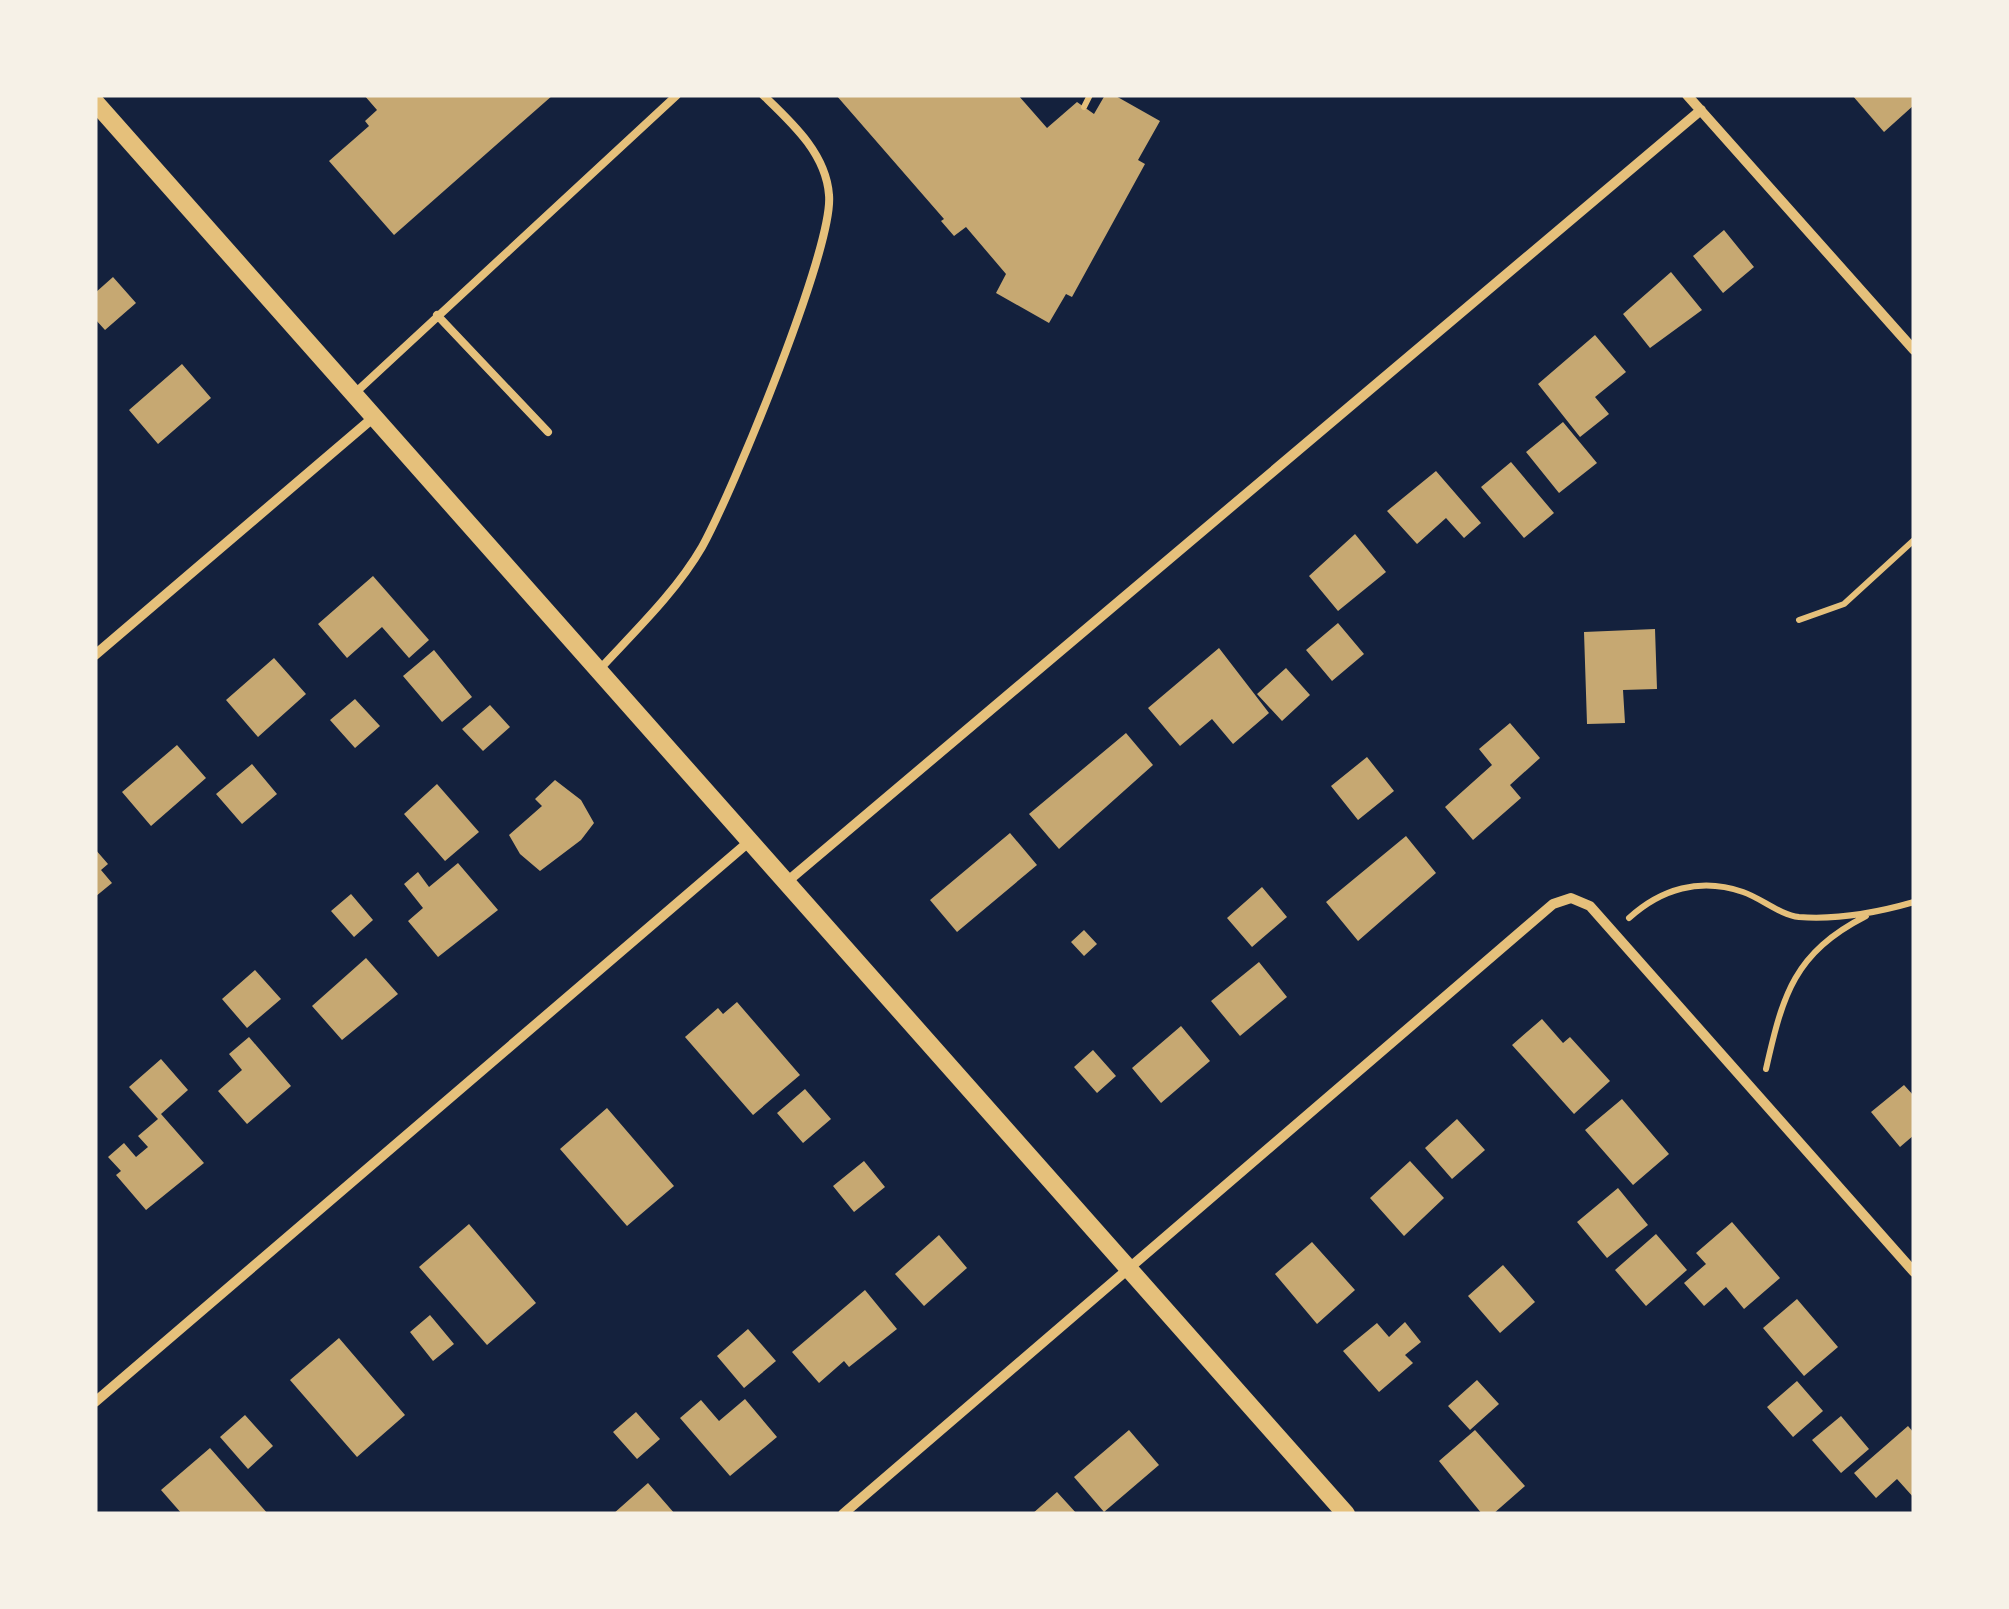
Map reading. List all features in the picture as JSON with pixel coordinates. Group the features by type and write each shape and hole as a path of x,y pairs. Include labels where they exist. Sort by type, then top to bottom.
{"street":[{"path":"1688,95 1914,350"},
{"path":"95,102 789,880 1346,1514"},
{"path":"789,880 1701,110"},
{"path":"95,655 374,417"},
{"path":"95,1402 752,839"},
{"path":"843,1514 1553,904 1571,898 1590,906 1614,932 1914,1272"}],"lane":[{"path":"354,394 677,95"},
{"path":"599,670 666,595 702,547 760,412 823,242 830,195 820,164 802,132 763,95"},
{"path":"438,315 548,432"}],"path":[{"path":"1084,107 1090,95"},
{"path":"1798,620 1844,604 1914,540"},
{"path":"1614,932 1647,902 1682,885 1741,891 1795,917 1867,916"},
{"path":"1760,1097 1792,979 1825,940 1867,916 1914,902"}],"building":[{"path":"364,95 553,95 394,235 329,161 369,126 365,121 377,110"},
{"path":"836,95 1018,95 1047,128 1077,102 1094,114 1105,95 1114,95 1160,121 1138,160 1145,164 1072,297 1066,294 1049,323 996,293 1006,274 966,227 954,236 941,221 944,219"},
{"path":"1852,95 1914,95 1914,105 1884,132"},
{"path":"1724,230 1754,267 1723,293 1693,256"},
{"path":"1671,272 1702,310 1650,348 1623,314"},
{"path":"113,277 136,303 105,330 95,319 95,293"},
{"path":"1595,335 1626,372 1595,397 1609,414 1580,437 1538,384"},
{"path":"182,364 211,398 158,444 129,410"},
{"path":"1563,422 1597,463 1559,493 1526,452"},
{"path":"1511,462 1554,513 1524,538 1481,487"},
{"path":"1436,471 1481,523 1464,538 1446,518 1417,544 1387,511"},
{"path":"1355,534 1386,572 1338,611 1309,576"},
{"path":"373,576 429,640 409,658 382,627 347,658 318,624"},
{"path":"1338,623 1364,654 1332,681 1306,650"},
{"path":"1655,629 1657,689 1623,690 1625,723 1587,724 1584,632"},
{"path":"1219,648 1269,713 1233,744 1212,719 1180,746 1148,708"},
{"path":"434,650 472,697 442,722 403,676"},
{"path":"274,658 306,694 258,737 226,700"},
{"path":"1286,668 1310,695 1282,721 1257,694"},
{"path":"355,699 380,726 355,748 330,720"},
{"path":"490,705 510,727 483,751 462,729"},
{"path":"1510,723 1540,758 1510,785 1521,798 1473,840 1445,807 1492,765 1479,749"},
{"path":"1126,733 1153,765 1059,849 1029,814"},
{"path":"177,745 206,778 151,826 122,792"},
{"path":"1367,757 1394,791 1358,820 1331,786"},
{"path":"252,764 277,794 242,824 216,794"},
{"path":"555,780 581,800 594,823 581,840 540,871 520,854 509,835 542,806 535,799"},
{"path":"437,784 479,832 445,861 404,814"},
{"path":"1010,833 1037,865 957,932 930,900"},
{"path":"1406,836 1436,873 1358,941 1326,902"},
{"path":"95,849 108,864 101,870 112,883 95,897"},
{"path":"458,863 498,910 438,957 408,921 423,908 404,884 418,872 429,887"},
{"path":"1262,887 1287,917 1252,947 1227,918"},
{"path":"351,894 373,920 354,937 331,911"},
{"path":"1084,930 1097,944 1084,956 1071,942"},
{"path":"366,958 398,994 342,1040 312,1006"},
{"path":"1259,962 1287,997 1240,1036 1211,1001"},
{"path":"255,970 281,999 247,1028 222,999"},
{"path":"737,1002 800,1075 753,1115 685,1037 718,1008 723,1014"},
{"path":"1542,1019 1563,1043 1570,1037 1610,1081 1574,1114 1512,1045"},
{"path":"1181,1026 1210,1061 1161,1103 1132,1068"},
{"path":"249,1037 291,1086 247,1124 218,1091 242,1070 229,1054"},
{"path":"1093,1050 1116,1076 1097,1093 1074,1067"},
{"path":"161,1059 188,1090 161,1114 204,1163 146,1210 116,1175 121,1171 108,1157 124,1143 136,1157 148,1147 138,1136 158,1119 129,1087"},
{"path":"1904,1085 1914,1096 1914,1135 1900,1147 1871,1112"},
{"path":"805,1089 831,1119 803,1143 777,1113"},
{"path":"1622,1099 1669,1154 1633,1185 1585,1130"},
{"path":"607,1108 674,1186 627,1226 560,1149"},
{"path":"1457,1119 1485,1150 1452,1179 1425,1148"},
{"path":"864,1161 885,1187 854,1212 833,1186"},
{"path":"1410,1161 1444,1198 1404,1236 1370,1198"},
{"path":"1618,1188 1648,1225 1607,1258 1577,1222"},
{"path":"1732,1222 1780,1278 1744,1309 1726,1287 1704,1306 1684,1283 1706,1264 1696,1253"},
{"path":"469,1224 536,1303 487,1345 419,1267"},
{"path":"1656,1234 1687,1270 1646,1306 1615,1270"},
{"path":"939,1235 967,1268 924,1306 895,1274"},
{"path":"1312,1242 1355,1290 1317,1324 1275,1274"},
{"path":"1503,1265 1535,1302 1500,1333 1468,1296"},
{"path":"865,1290 897,1329 849,1367 844,1361 819,1383 792,1352"},
{"path":"1797,1299 1838,1347 1804,1376 1763,1328"},
{"path":"430,1315 454,1344 433,1361 410,1332"},
{"path":"1405,1322 1421,1342 1405,1355 1413,1363 1379,1392 1343,1351 1377,1323 1389,1337"},
{"path":"748,1329 776,1361 744,1388 717,1356"},
{"path":"339,1338 405,1415 357,1457 290,1380"},
{"path":"1477,1380 1499,1404 1470,1430 1448,1406"},
{"path":"1797,1381 1823,1411 1793,1437 1767,1407"},
{"path":"745,1399 777,1437 730,1476 680,1418 701,1400 719,1421"},
{"path":"636,1412 660,1439 637,1459 613,1432"},
{"path":"245,1415 273,1446 248,1469 220,1437"},
{"path":"1841,1416 1869,1449 1841,1473 1812,1440"},
{"path":"1908,1426 1914,1433 1914,1498 1897,1479 1876,1498 1854,1473"},
{"path":"1129,1430 1159,1465 1104,1512 1074,1477"},
{"path":"1475,1430 1525,1486 1493,1514 1482,1514 1439,1461"},
{"path":"210,1448 268,1514 182,1514 161,1490"},
{"path":"648,1483 675,1514 613,1514"},
{"path":"1057,1492 1077,1514 1032,1514"}]}
